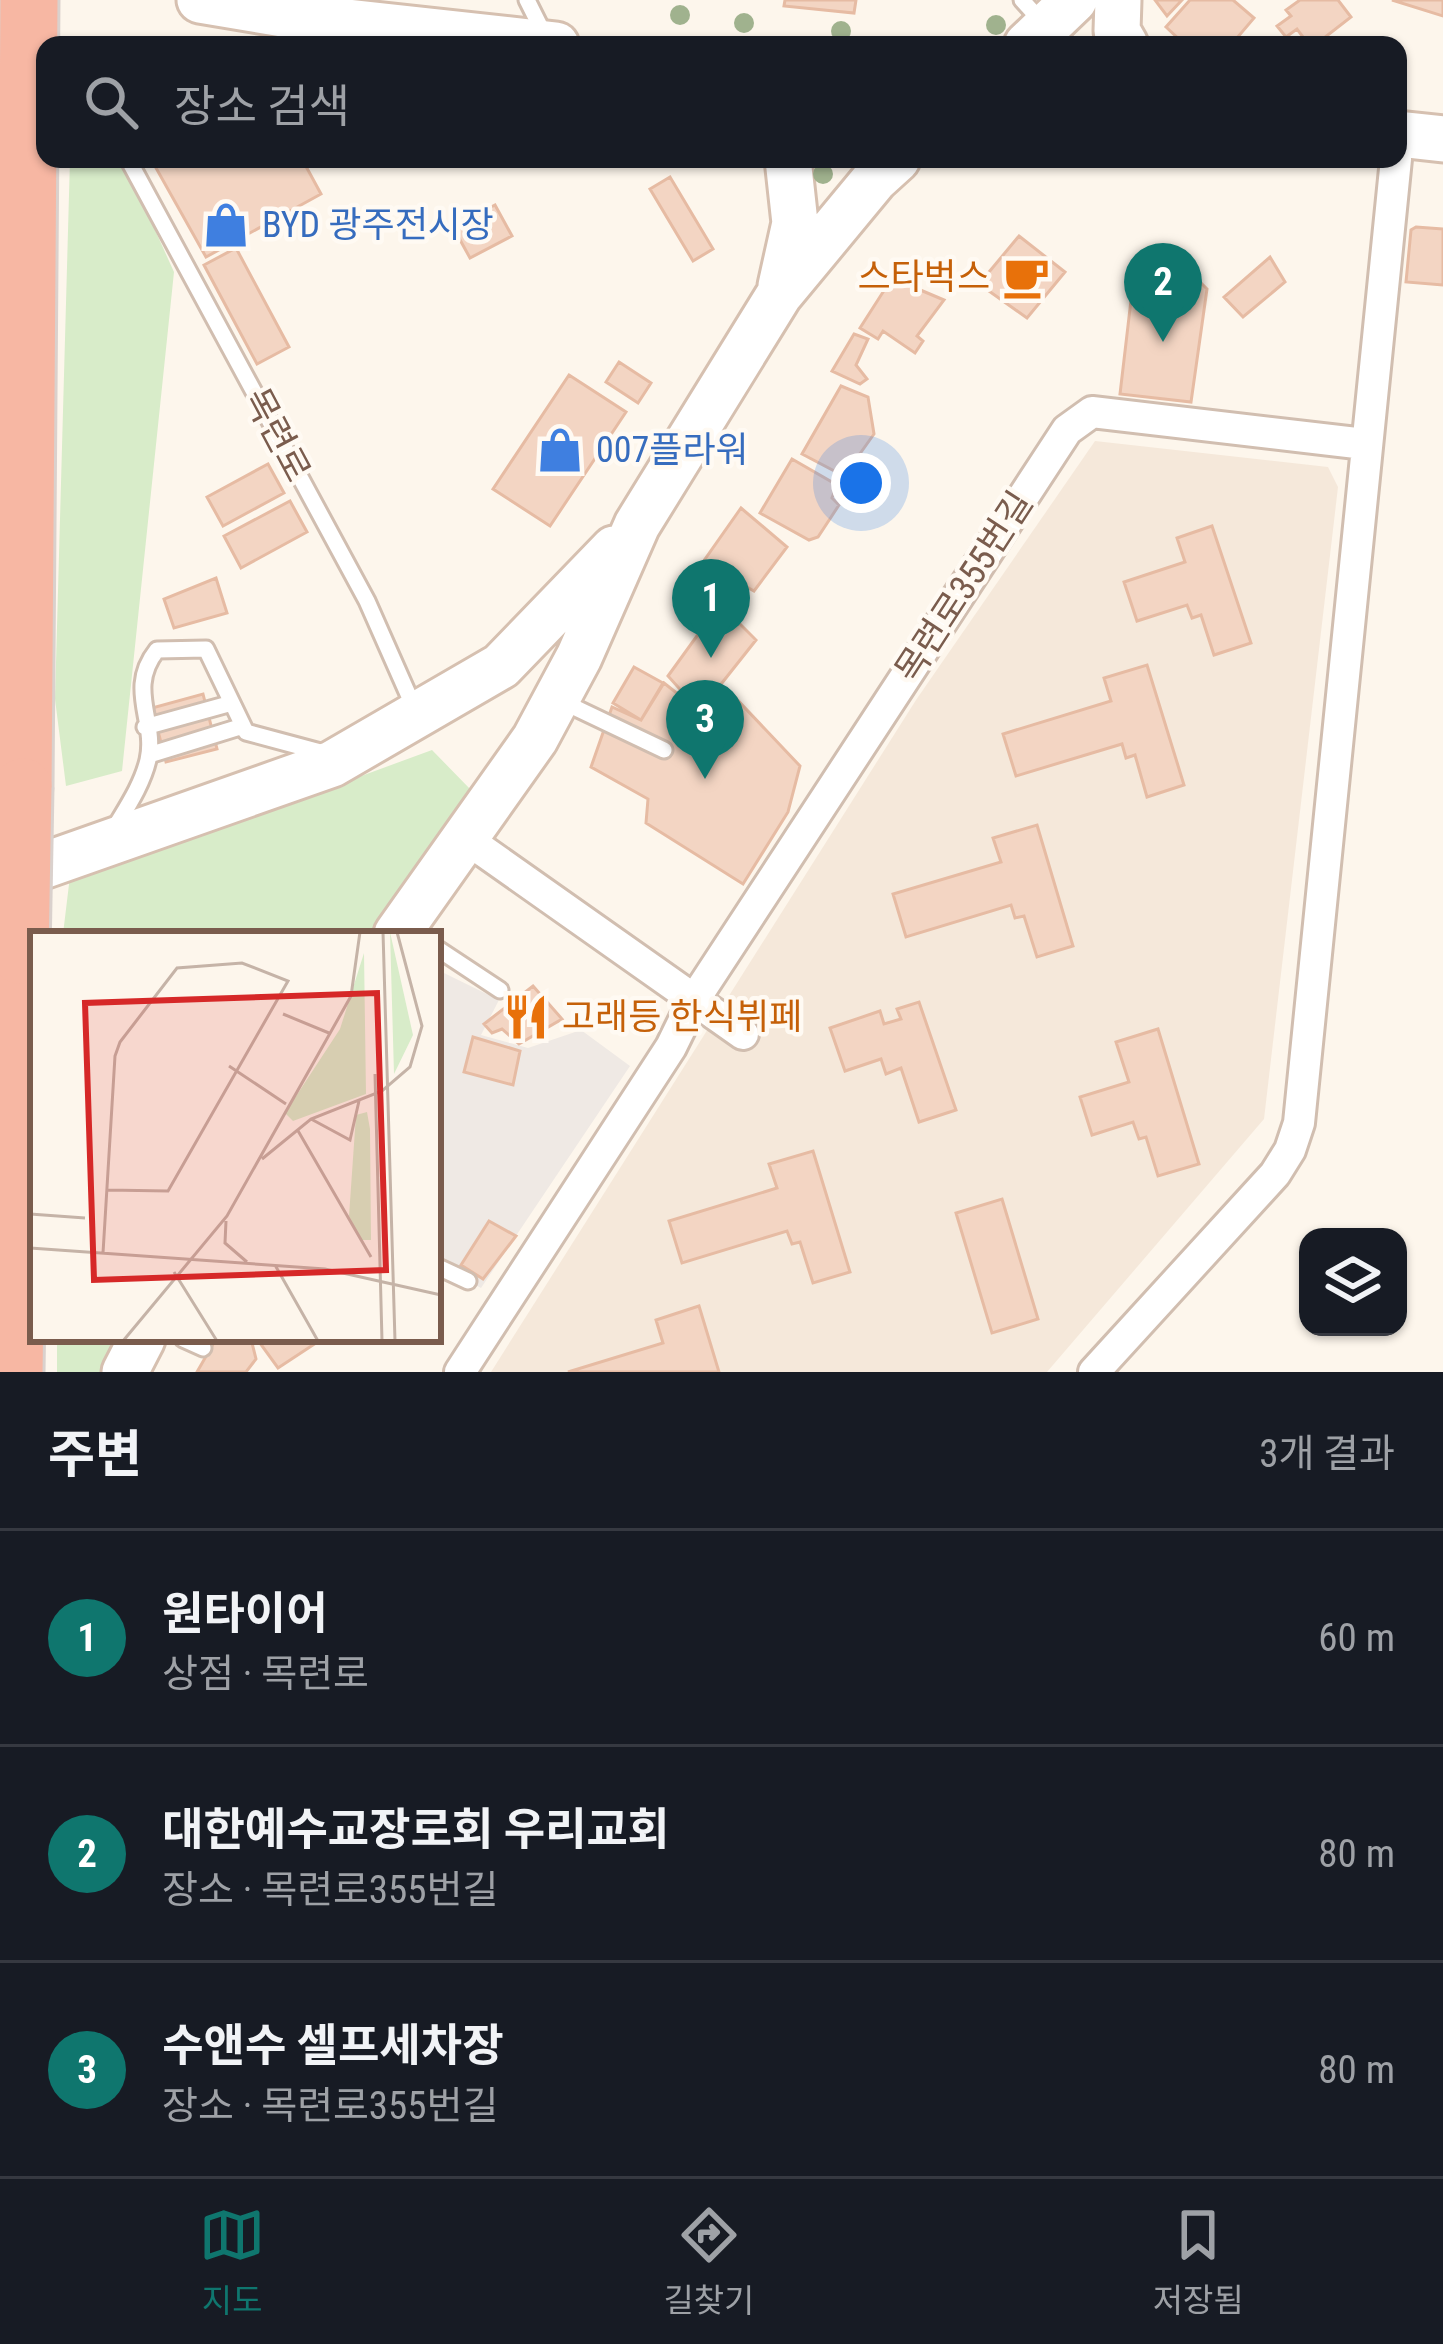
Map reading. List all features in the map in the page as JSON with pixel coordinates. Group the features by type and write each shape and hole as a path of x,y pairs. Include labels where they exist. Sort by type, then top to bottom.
{"highway":[{"path":"14,1372 29,0"}],"main road":[{"path":"200,0 472,36"},
{"path":"1118,0 1120,36"},
{"path":"1407,136 1443,139"},
{"path":"779,295 795,223 789,168"},
{"path":"416,931 465,838 535,739 638,525 779,295 887,168"},
{"path":"0,881 344,758 501,665 638,525"},
{"path":"125,1372 140,1342"}],"street":[{"path":"1094,1372 1264,1188 1294,1139 1311,1019 1395,168"},
{"name":"목련로355번길","path":"460,1372 670,1047 694,1000 1066,430 1092,412 1365,443"},
{"path":"465,838 743,1034"}],"lane":[{"path":"526,0 547,36"},
{"name":"목련로","path":"133,168 367,601 417,715"},
{"path":"104,844 138,788 149,755 141,706 145,665 157,650 206,649 246,732 344,758"},
{"path":"556,699 664,750"},
{"path":"145,727 232,703"},
{"path":"149,755 243,726"},
{"path":"441,953 500,990"},
{"path":"441,1268 468,1281"},
{"path":"190,1342 203,1348"}],"shaded area":[{"path":"1095,441 1328,467 1338,487 1264,1119 1047,1372 491,1372 916,700"},
{"path":"444,973 499,1000 481,1035 528,1048 581,1030 630,1066 481,1288 441,1267"}],"green space":[{"path":"70,168 127,168 174,272 122,771 66,786 55,699"},
{"path":"432,750 472,791 375,931 63,931 70,876"},
{"path":"57,1342 122,1342 108,1372 57,1372"}],"building":[{"path":"785,0 856,0 854,13 784,6"},
{"path":"1155,0 1182,0 1167,16"},
{"path":"1190,0 1233,0 1254,18 1239,36 1176,36 1166,27"},
{"path":"1300,0 1338,0 1351,17 1327,36 1302,36 1297,29 1285,36 1277,26 1291,16 1286,10"},
{"path":"1392,0 1443,0 1443,16"},
{"name":"BYD 광주전시장","path":"156,168 307,168 321,194 206,257"},
{"path":"670,177 713,249 693,261 650,189"},
{"path":"495,205 512,236 470,258 453,227"},
{"path":"1443,229 1443,285 1406,282 1411,230"},
{"path":"1019,236 1065,272 1027,318 979,284"},
{"path":"236,248 289,347 257,364 204,265"},
{"path":"1270,257 1285,282 1243,317 1224,297"},
{"path":"1135,266 1188,270 1207,289 1191,402 1120,394"},
{"path":"892,278 944,300 917,336 923,341 915,353 883,331 878,339 860,328"},
{"path":"854,334 868,339 856,365 867,379 860,384 832,371"},
{"path":"619,362 651,383 638,403 606,382"},
{"name":"007플라워","path":"569,375 626,412 550,526 493,489"},
{"path":"841,386 868,397 874,434 844,476 802,454"},
{"path":"792,459 837,485 832,498 839,505 818,537 809,540 760,513"},
{"path":"268,464 284,493 223,526 207,497"},
{"path":"290,501 307,532 241,568 224,536"},
{"path":"741,508 787,547 754,591 703,562"},
{"path":"1212,526 1251,643 1214,655 1201,615 1192,618 1187,605 1137,621 1124,582 1185,562 1177,538"},
{"path":"216,578 227,613 174,628 164,599"},
{"path":"720,604 756,640 710,698 696,707 668,676"},
{"path":"1147,665 1184,785 1147,797 1135,755 1126,758 1122,744 1016,776 1003,734 1111,701 1104,678"},
{"path":"634,667 663,683 641,720 613,703"},
{"path":"664,683 698,710 728,690 800,766 788,812 743,884 646,823 648,799 591,767 612,707 641,720"},
{"path":"203,694 217,749 166,762 152,708"},
{"path":"1037,825 1073,946 1037,957 1024,916 1015,918 1011,905 906,937 893,894 1001,862 993,838"},
{"path":"533,986 562,1019 519,1044 502,1029 492,1033 484,1024"},
{"path":"919,1002 956,1110 919,1122 901,1068 886,1074 881,1059 845,1071 830,1028 880,1011 884,1024 901,1019 897,1009"},
{"path":"1158,1029 1199,1164 1158,1176 1146,1137 1139,1139 1133,1122 1092,1135 1080,1097 1129,1082 1116,1042"},
{"path":"473,1037 520,1051 513,1085 464,1072"},
{"path":"813,1151 850,1272 813,1283 800,1242 792,1244 787,1231 682,1263 669,1221 777,1188 769,1164"},
{"path":"1002,1199 1038,1319 992,1333 956,1213"},
{"path":"489,1221 516,1236 483,1279 461,1265"},
{"path":"699,1306 719,1372 568,1372 663,1343 656,1320"},
{"path":"214,1342 252,1342 256,1359 246,1372 197,1372"},
{"path":"259,1342 317,1342 278,1368"}],"place":[{"name":"BYD 광주전시장","path":"226,225"},
{"name":"스타벅스","path":"1026,277"},
{"name":"대한예수교장로회 우리교회","path":"1163,342"},
{"name":"007플라워","path":"560,450"},
{"name":"원타이어","path":"711,658"},
{"name":"수앤수 셀프세차장","path":"705,779"},
{"name":"고래등 한식뷔페","path":"526,1017"}]}
